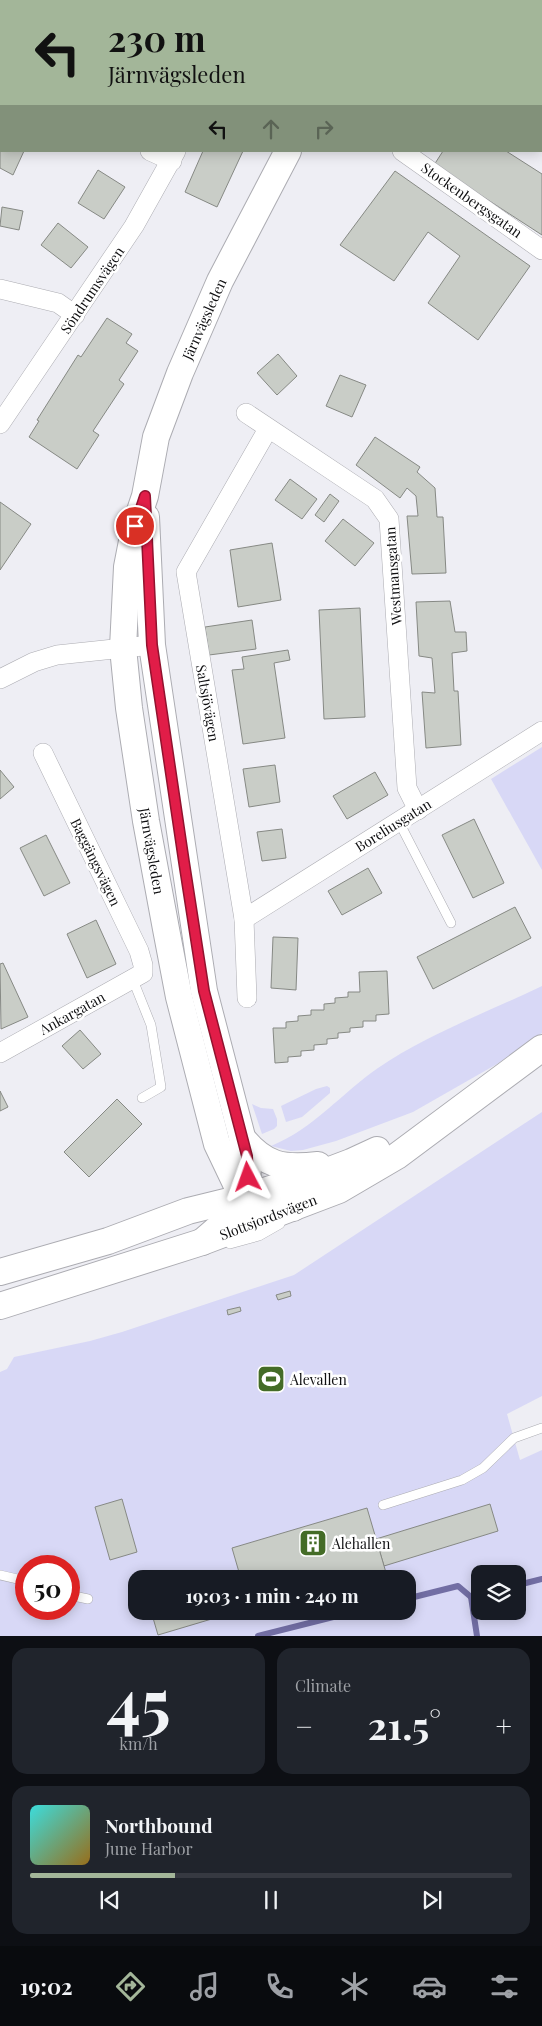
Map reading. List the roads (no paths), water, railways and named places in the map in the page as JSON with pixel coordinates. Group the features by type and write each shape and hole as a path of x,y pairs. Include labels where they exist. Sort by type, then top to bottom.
{"main road":[{"name":"Järnvägsleden","path":"245,1197 238,1188 217,1144 179,997 166,929 141,793 129,708 124,648 127,567 135,526 145,496 156,437 180,373 220,281 287,152"},
{"name":"Järnvägsleden","path":"145,496 152,645 204,991 249,1167 245,1197"},
{"name":"Slottsjordsvägen","path":"0,1306 202,1242 338,1190 397,1156 542,1048"},
{"name":"Slottsjordsvägen","path":"0,1272 108,1241 188,1211 245,1197 351,1162 382,1147 509,1072"},
{"path":"242,1138 265,1160 288,1167 351,1162"},
{"path":"188,1211 212,1187 218,1166 217,1144"},
{"path":"202,1242 225,1221 245,1197 265,1204 293,1208"}],"street":[{"path":"155,152 174,156"},
{"name":"Stockenbergsgatan","path":"403,152 542,250"},
{"name":"Söndrumsvägen","path":"0,424 134,226 174,156"},
{"path":"0,289 58,304 75,315"},
{"name":"Westmansgatan","path":"246,413 375,499 389,519 407,788 418,810"},
{"name":"Saltsjövägen","path":"247,998 244,919 186,572 268,428"},
{"path":"0,679 34,662 57,655 152,645"},
{"name":"Boreliusgatan","path":"244,919 542,731"},
{"name":"Baggängsvägen","path":"43,753 139,951 143,965 138,976"},
{"name":"Ankargatan","path":"0,1053 138,976"}],"lane":[{"path":"399,822 451,923"},
{"path":"138,976 151,1025 161,1087 142,1098"},
{"path":"383,1505 462,1480 483,1468 514,1438 542,1428"},
{"path":"0,1575 15,1578"},
{"path":"80,1597 88,1599"}],"waterway":[{"path":"526,1583 542,1579"},
{"path":"416,1596 458,1586 471,1597"},
{"path":"258,1636 321,1620"},
{"path":"475,1620 477,1636"}],"place":[{"name":"Alevallen","path":"271,1379"},
{"name":"Alehallen","path":"313,1543"}]}
